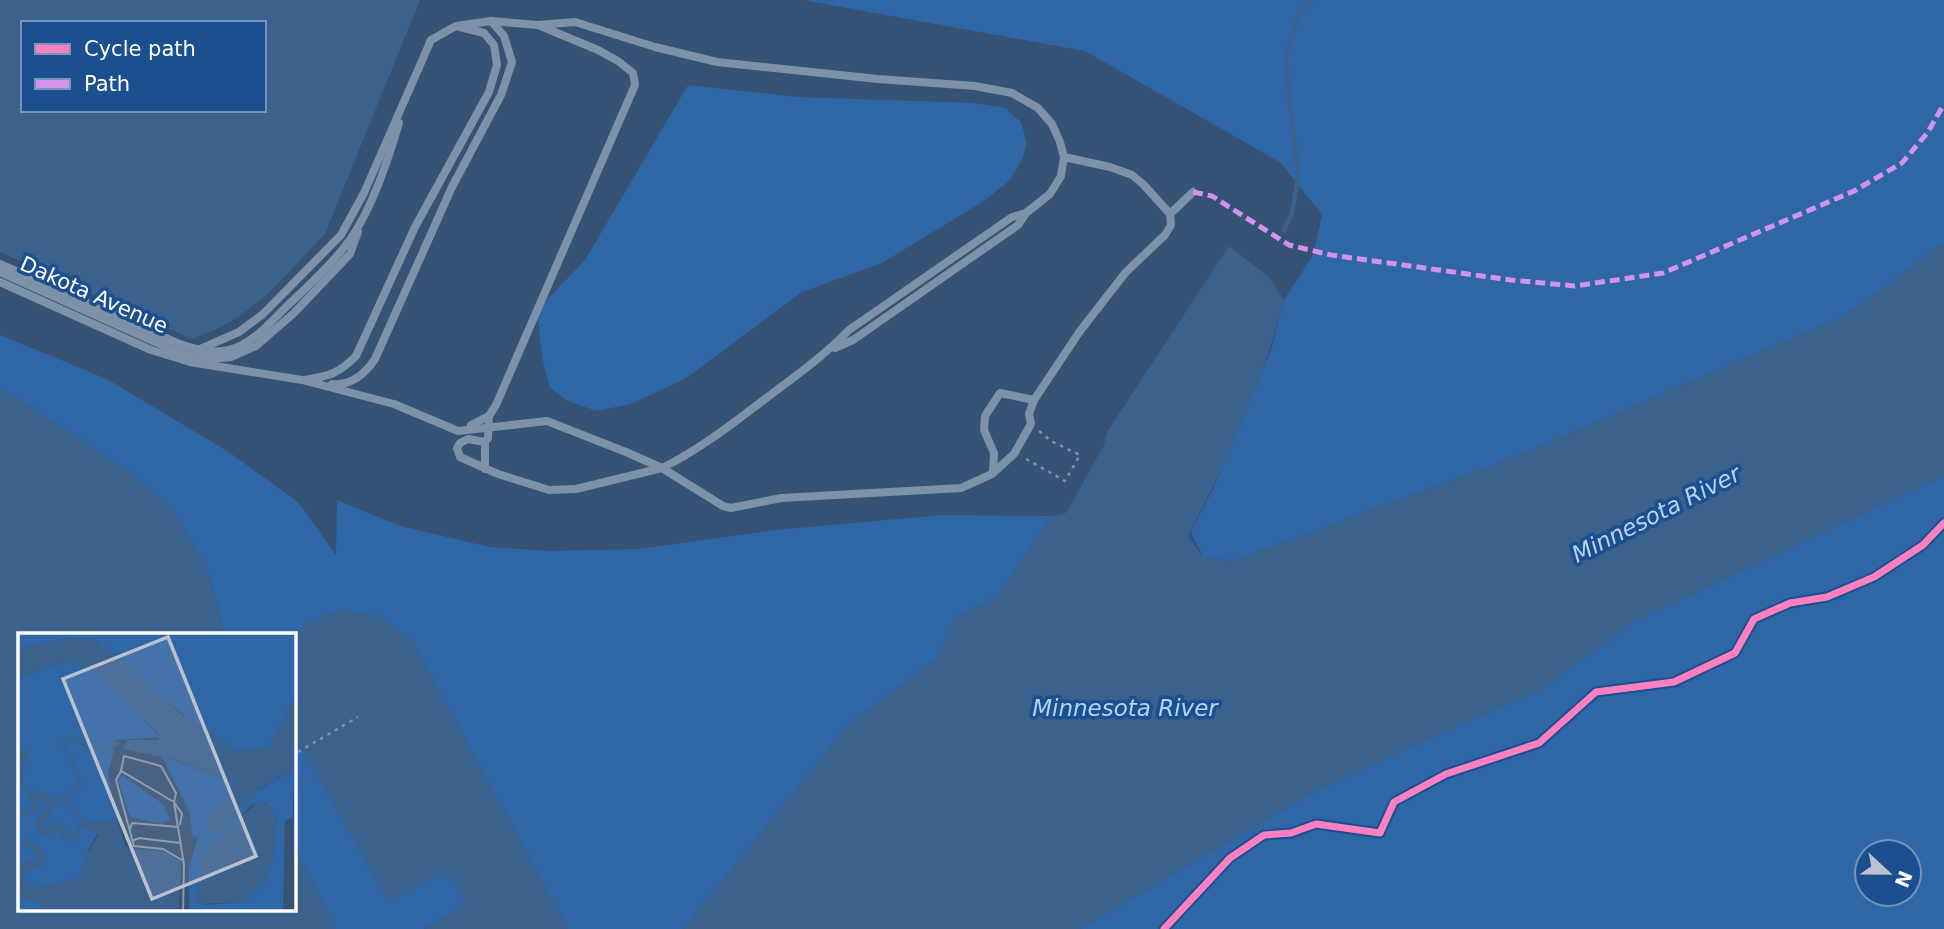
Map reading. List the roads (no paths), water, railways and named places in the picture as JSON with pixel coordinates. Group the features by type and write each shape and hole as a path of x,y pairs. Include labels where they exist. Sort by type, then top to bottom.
{"lane":[{"path":"0,282 164,354 215,367 302,380 339,384 354,381 375,359 452,187 501,94 512,62 504,36 491,21"},
{"path":"198,350 239,332 263,314 341,235 364,192 431,40 456,26 491,21 538,25 575,22 655,47 717,62 975,86 1012,93 1038,108 1052,124 1064,157 1061,176 1050,194 1026,213 1001,224 849,330 829,351 685,457 662,468 576,489 549,490 485,469 460,457 457,448 460,443 468,439 485,442"},
{"path":"485,469 489,416 635,85 633,73 618,61 538,25"},
{"path":"302,380 330,376 344,368 356,356 415,227 489,92 497,65 494,45 484,33 456,26"},
{"path":"0,264 177,343 198,350 231,349 251,339 283,311 344,249 366,210 387,163 410,85"},
{"path":"302,380 394,404 458,431 547,421 662,468 723,506 731,508 781,498 961,488 993,473 1014,454 1031,424 1029,414 1034,400 1099,305 1126,272 1165,235 1171,225 1170,215 1132,175 1110,167 1064,157"},
{"path":"1170,215 1193,192"},
{"name":"Dakota Avenue","path":"0,272 173,350 196,357 231,357 256,346 294,313 350,254 366,210"},
{"path":"993,473 994,453 984,430 985,416 1000,393 1034,400"},
{"path":"458,431 489,416"}],"water":[{"path":"0,0 420,0 325,234 270,292 239,317 192,339 0,252"},
{"name":"Minnesota River","path":"1944,243 1944,476 1634,622 1543,689 1312,793 1080,929 683,929 850,723 936,659 956,617 998,596 1051,516 1066,513 1104,445 1107,432 1229,246 1269,277 1284,300 1266,361 1243,421 1188,536 1203,557 1233,561 1515,457 1846,315"},
{"path":"0,389 130,472 173,510 207,568 223,627 223,633 18,633 18,912 296,912 296,849 335,929 0,929"},
{"path":"340,609 379,616 411,639 568,929 424,929 466,904 448,870 388,901 296,738 296,636 309,621"}],"waterway":[{"path":"1284,230 1292,214 1298,176 1285,59 1298,16 1311,0"}]}
